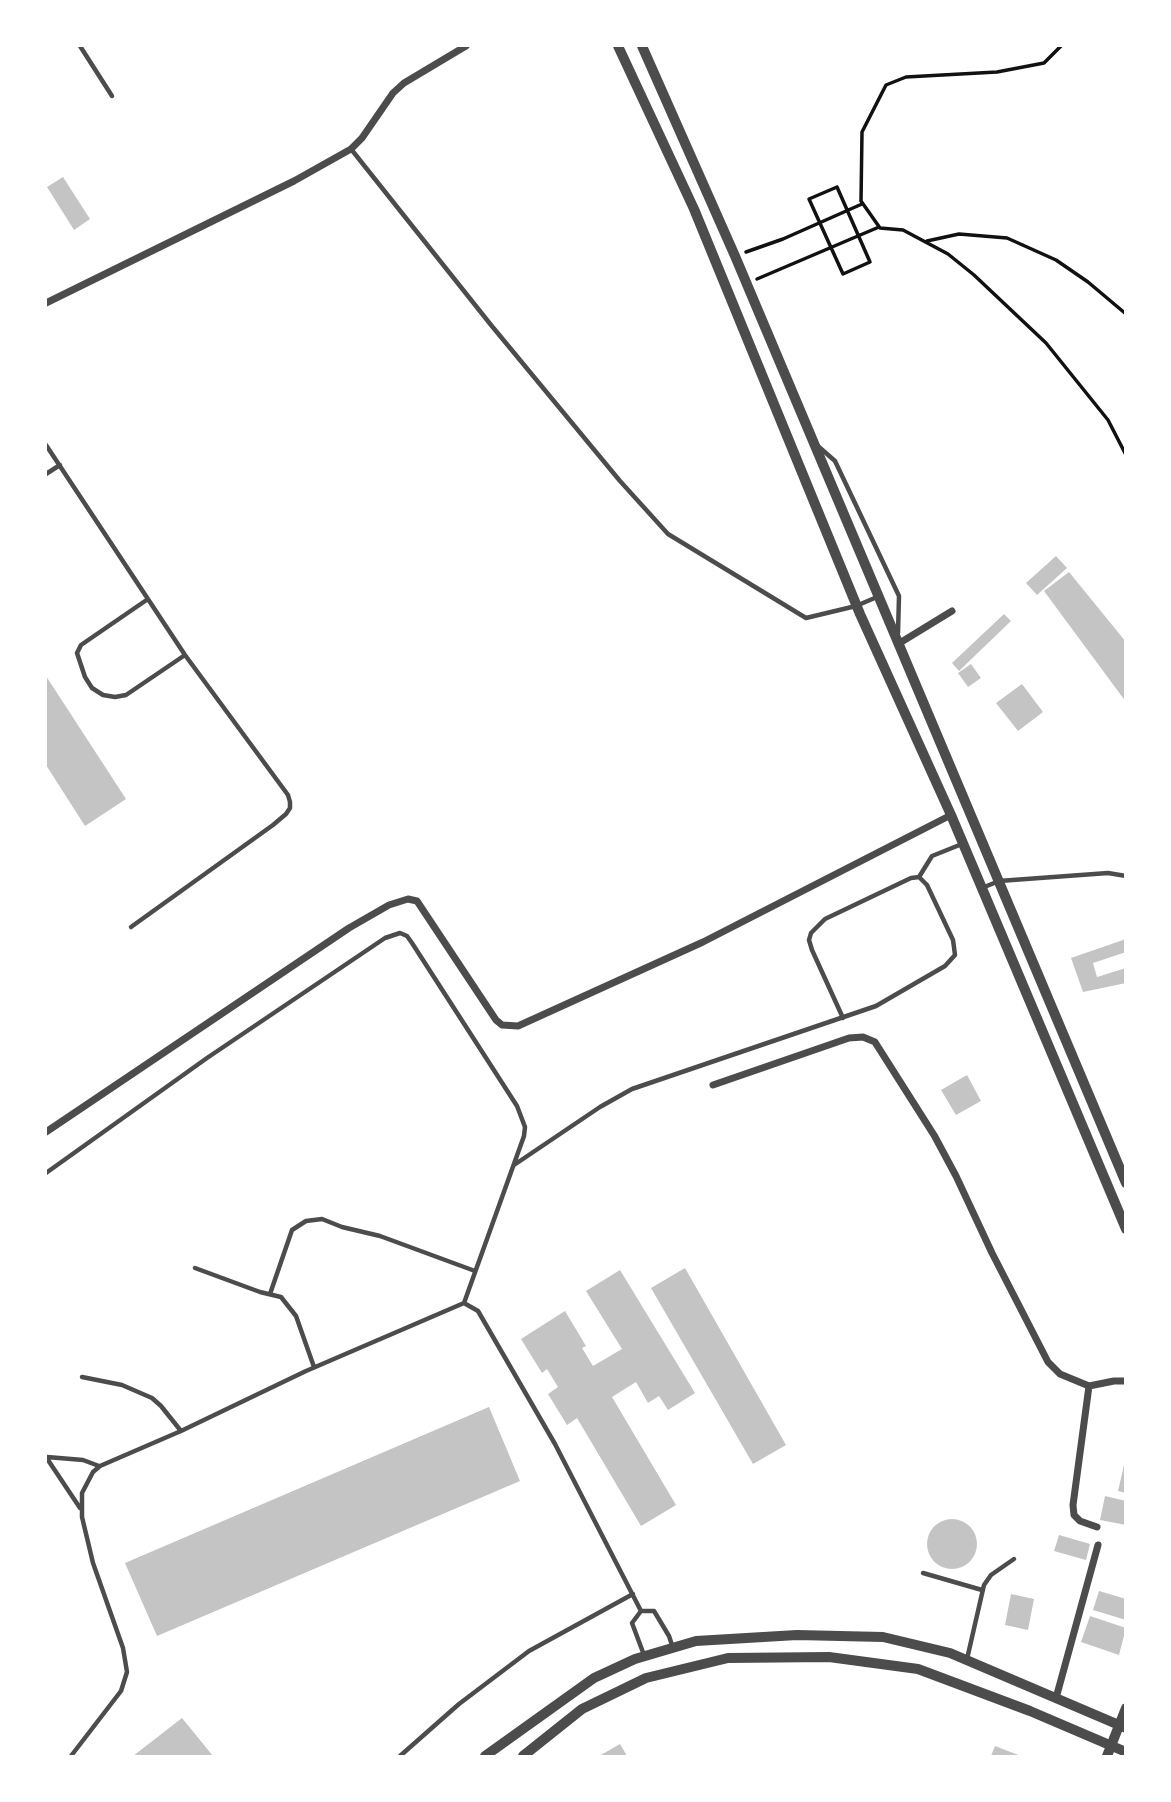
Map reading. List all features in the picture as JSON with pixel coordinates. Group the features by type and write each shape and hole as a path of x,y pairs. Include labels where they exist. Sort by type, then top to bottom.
{"street":[{"path":"46,303 294,181 351,149 362,138 393,93 404,83 466,46"},
{"path":"618,46 694,209 856,606 951,815 1125,1230"},
{"path":"642,46 813,441 1125,1183"},
{"path":"898,644 952,611"},
{"path":"46,1132 349,928 389,905 408,899 417,901 496,1020 502,1025 518,1026 704,942 951,815"},
{"path":"713,1086 849,1038 863,1037 875,1042 957,1176 992,1253 1048,1362 1060,1374 1089,1386 1125,1381"},
{"path":"1089,1386 1073,1505 1074,1515 1080,1521 1097,1527"},
{"path":"1056,1698 1098,1545"},
{"path":"485,1756 594,1678 644,1656 696,1641 797,1635 883,1637 967,1659 1123,1727"},
{"path":"523,1756 582,1709 646,1678 728,1658 829,1657 918,1669 1030,1711 1110,1751 1125,1752"},
{"path":"1110,1751 1123,1727 1125,1709"}],"lane":[{"path":"80,46 112,96"},
{"path":"351,149 568,419 668,534 806,618 856,606 878,597"},
{"path":"813,441 835,461 899,596 898,644"},
{"path":"46,445 185,655 288,795 290,808 273,825 131,927"},
{"path":"46,474 60,465"},
{"path":"148,599 81,645 77,653 85,677 92,688 103,695 126,695 185,655"},
{"path":"919,877 932,856 962,844"},
{"path":"981,888 999,881 1108,873 1125,876"},
{"path":"513,1166 600,1107 639,1086 844,1018 876,1006 933,974 955,955 953,940 927,884 919,877 911,878 825,919 811,933 809,940 812,950 844,1018"},
{"path":"46,1173 207,1058 384,938 400,933 407,936 412,943 517,1106 525,1127 464,1303 314,1367 181,1431 100,1466 93,1472 82,1493 80,1508"},
{"path":"270,1294 292,1230 306,1221 322,1219 380,1236 475,1271"},
{"path":"195,1268 281,1297 296,1316 314,1367"},
{"path":"464,1303 478,1311 555,1444 640,1611"},
{"path":"82,1377 122,1385 152,1398 181,1431"},
{"path":"46,1457 83,1460 100,1466"},
{"path":"46,1457 80,1508 93,1563 123,1648 127,1672 121,1691 71,1756"},
{"path":"967,1659 982,1590 990,1575 1014,1559"},
{"path":"923,1573 982,1590"},
{"path":"400,1756 459,1704 529,1651 633,1594"},
{"path":"640,1611 654,1611 673,1648"},
{"path":"640,1611 632,1623 644,1656"}],"path":[{"path":"879,226 863,204 862,132 886,85 906,77 997,72 1044,63 1061,46"},
{"path":"836,187 870,262 843,274 820,223 809,199 836,187"},
{"path":"734,256 783,239 863,204"},
{"path":"746,284 879,226 903,230 948,254 1046,343 1108,420 1125,455"},
{"path":"925,242 959,234 1007,238 1056,260 1088,282 1125,314"}],"building":[{"path":"63,177 90,219 74,230 47,187"},
{"path":"1056,556 1067,568 1037,595 1026,583"},
{"path":"1069,572 1126,642 1126,702 1044,591"},
{"path":"1004,614 1011,621 959,671 952,663"},
{"path":"971,664 981,678 968,687 958,673"},
{"path":"46,676 126,799 85,826 46,765"},
{"path":"1022,684 1043,712 1018,731 996,703"},
{"path":"1126,939 1126,952 1093,963 1097,977 1126,968 1126,983 1083,992 1071,958"},
{"path":"967,1075 981,1101 956,1115 941,1090"},
{"path":"685,1268 786,1445 753,1464 651,1288"},
{"path":"620,1270 695,1393 668,1410 659,1396 648,1403 636,1382 612,1397 676,1505 641,1526 577,1418 567,1425 548,1394 558,1387 547,1369 542,1373 521,1339 565,1311 586,1346 582,1348 593,1366 622,1349 586,1291"},
{"path":"489,1407 520,1481 157,1636 125,1563"},
{"path":"1126,1465 1126,1493 1118,1491"},
{"path":"1105,1496 1126,1501 1126,1525 1100,1520"},
{"path":"952,1519 970,1526 977,1544 970,1562 952,1569 934,1562 927,1544 934,1526"},
{"path":"1059,1535 1090,1544 1086,1560 1054,1551"},
{"path":"1099,1591 1126,1599 1126,1620 1093,1610"},
{"path":"1011,1594 1034,1599 1028,1630 1005,1625"},
{"path":"1090,1616 1126,1628 1119,1655 1081,1642"},
{"path":"182,1718 213,1756 133,1756"},
{"path":"620,1744 627,1756 599,1756"},
{"path":"995,1746 1021,1756 991,1756"}]}
